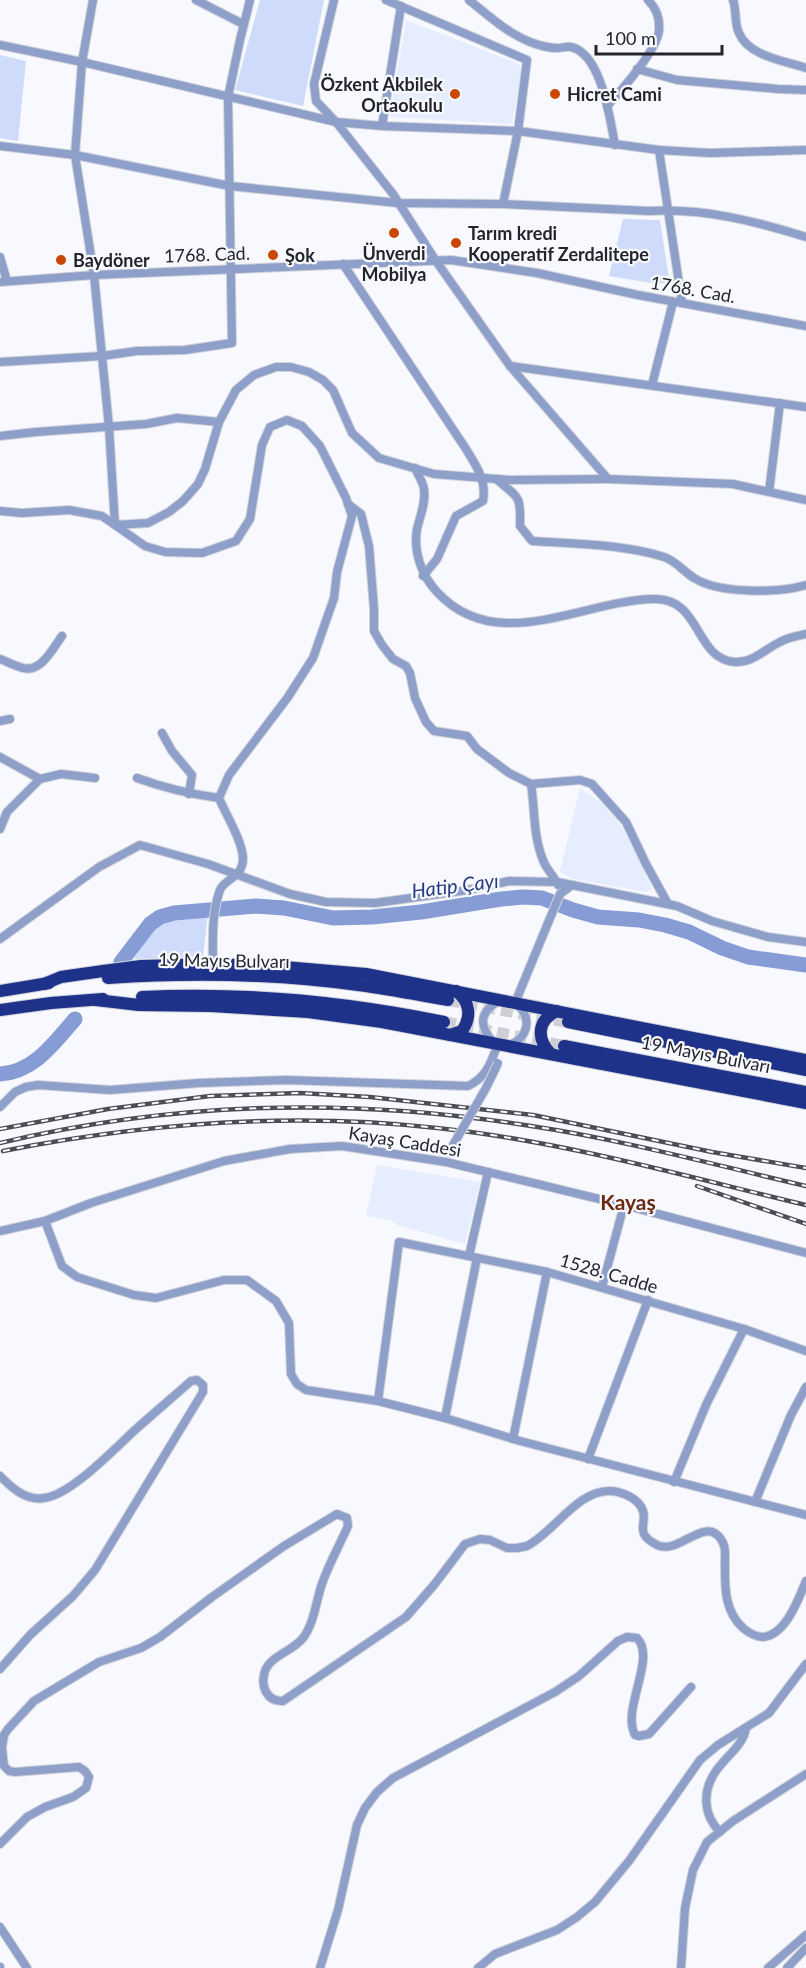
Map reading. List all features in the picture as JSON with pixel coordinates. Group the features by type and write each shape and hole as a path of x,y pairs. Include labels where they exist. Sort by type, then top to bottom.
{"highway":[{"path":"44,984 61,976 103,971 284,967 366,974 466,1000 469,1017 462,1031 449,1035"},
{"name":"19 Mayıs Bulvarı","path":"3,990 133,972"},
{"name":"19 Mayıs Bulvarı","path":"134,1001 249,995 393,1012 444,1022"},
{"path":"452,995 501,1000 806,1060"},
{"path":"0,1010 96,1000 308,1012 382,1022 498,1046 806,1103"},
{"path":"551,1054 544,1047 541,1039 541,1026 550,1014 557,1011"},
{"name":"19 Mayıs Bulvarı","path":"568,1022 806,1070"},
{"name":"19 Mayıs Bulvarı","path":"564,1046 806,1092"}],"street":[{"path":"93,0 82,62 75,155 94,275 115,525"},
{"path":"196,0 243,24"},
{"path":"0,362 102,356 137,351 185,350 232,343 228,97 250,0"},
{"path":"334,0 314,84 316,101 336,122 398,202 436,261 510,366 608,479"},
{"path":"386,0 527,60 518,131 503,204"},
{"path":"469,0 513,34 532,44 554,48 572,47 586,56 596,71 607,106 615,145"},
{"path":"607,106 654,46 660,30 658,14 648,0"},
{"path":"733,0 736,25 745,43 755,51 806,68"},
{"path":"382,126 401,6"},
{"path":"0,45 336,122 518,131 659,150 710,153 806,150"},
{"path":"637,69 677,80 806,90"},
{"path":"0,146 75,155 230,186 398,202 668,210 769,225 806,237"},
{"path":"652,385 678,303 659,150"},
{"path":"0,257 3,282"},
{"name":"1768. Cad.","path":"3,282 94,275 451,261 537,273 678,303 806,326"},
{"path":"343,264 483,478 485,491 483,501 456,516 437,559 423,576"},
{"path":"510,366 806,406"},
{"path":"115,525 148,522 169,512 183,501 198,484 205,469 219,422 236,390 247,379 268,369 291,367 309,372 323,380 333,390 352,433 379,458 434,474 496,479 608,479 733,484 806,500"},
{"path":"769,492 780,403"},
{"path":"0,436 146,424 177,418 219,422"},
{"path":"0,511 22,513 69,510 102,516 145,546 165,552 202,553 236,541 250,519 262,445 270,427 287,420 302,426 320,446 348,504 352,516 337,572 334,598 313,658 288,697 229,775 219,798 240,843 243,860 238,874 220,888 215,914 213,969"},
{"path":"415,468 424,488 416,545 423,576 439,594 465,614 507,624 531,622 633,601 655,599 675,602 689,614 697,632 708,646 720,657 734,662 751,660 782,640 806,634"},
{"path":"496,479 519,498 520,526 532,541 602,546 645,552 667,558 694,578 708,584 736,590 806,585"},
{"path":"348,504 361,514 369,546 374,631 393,659 406,666 410,673 413,692 426,722 434,731 467,736 477,749 509,773 531,784 580,780 592,784 626,822 668,904"},
{"path":"0,659 25,669 37,666 62,636"},
{"path":"0,721 10,719"},
{"path":"162,733 172,751 192,776 189,794"},
{"path":"0,757 40,779"},
{"path":"0,829 7,813 40,779 61,774 95,778"},
{"path":"137,778 189,794 219,798"},
{"path":"531,784 534,822 539,846 543,861 557,882 560,894"},
{"path":"0,939 99,867 140,845 238,874 290,894 326,902 375,903 468,890 509,881 557,882 668,904 768,937 806,942"},
{"path":"498,1046 519,1040 526,1028 525,1014 515,1003 560,894 572,885"},
{"path":"399,1154 416,1144 452,1153 489,1090 498,1063 498,1046 486,1035 483,1021 488,1008 501,1000"},
{"path":"0,1107 15,1092 38,1084 110,1090 286,1080 468,1086 488,1070 498,1046"},
{"name":"Kayaş Caddesi","path":"0,1231 45,1221 91,1203 224,1161 313,1146 342,1146 399,1154 488,1172 806,1253"},
{"path":"445,1418 488,1172"},
{"path":"602,1287 624,1205"},
{"path":"45,1221 62,1266 77,1276 134,1295 156,1298 224,1280 247,1280 276,1301 289,1323 291,1374 297,1384 306,1390 378,1401 674,1482 806,1515"},
{"name":"1528. Cadde","path":"378,1401 399,1242 547,1272 744,1329 806,1351"},
{"path":"513,1439 547,1272"},
{"path":"588,1459 648,1300"},
{"path":"674,1482 706,1405 744,1329"},
{"path":"0,1476 12,1488 28,1497 43,1499 53,1496 91,1470 191,1381 197,1380 203,1385 203,1392 99,1563 73,1596 38,1628 0,1669"},
{"path":"755,1502 791,1416 806,1387"},
{"path":"0,1844 23,1820 45,1807 79,1794 86,1788 89,1781 87,1773 79,1767 15,1772 9,1771 4,1766 2,1748 4,1735 30,1705 99,1662 141,1648 160,1637 284,1546 337,1514 346,1518 348,1526 322,1584 309,1629 301,1641 270,1664 265,1671 265,1689 269,1697 275,1701 283,1701 406,1617 465,1544 480,1539 490,1540 507,1548 527,1546 581,1501 601,1491 620,1492 638,1503 642,1510 644,1533 651,1542 662,1547 669,1549 700,1532 710,1532 718,1536 725,1549 724,1584 729,1606 739,1623 753,1635 762,1637 769,1635 787,1621 806,1581"},
{"path":"320,1968 338,1910 357,1826 370,1800 393,1778 555,1692 579,1676 613,1644 627,1637 637,1638 642,1647 641,1673 631,1718 635,1734 639,1736 649,1734 691,1687"},
{"path":"478,1968 495,1954 557,1930 586,1910 629,1861 700,1760 717,1745 769,1713 806,1664"},
{"path":"720,1832 712,1824 707,1811 708,1790 715,1773 744,1737 746,1728"},
{"path":"681,1968 685,1908 693,1870 707,1842 733,1821 806,1774"},
{"path":"0,1927 27,1968"},
{"path":"768,1968 806,1935"},
{"path":"787,1968 806,1948"}],"shaded area":[{"path":"260,0 324,0 303,106 235,90"},
{"name":"Özkent Akbilek Ortaokulu","path":"406,20 519,64 521,72 512,124 390,117"},
{"path":"0,55 26,61 18,141 0,138"},
{"path":"623,219 660,220 669,279 664,283 657,284 609,276"},
{"path":"580,788 610,809 630,841 652,889 646,892 573,879 560,872"},
{"path":"208,912 203,957 134,959 154,926 173,916"},
{"path":"377,1165 480,1182 465,1244 397,1225 391,1220 366,1216"}],"waterway":[{"name":"Hatip Çayı","path":"121,962 150,924 160,917 174,913 256,906 284,908 333,918 372,917 523,897 542,898 598,917 639,920 665,925 689,932 722,948 748,957 806,965"},
{"name":"Hatip Çayı","path":"0,1074 12,1072 33,1062 75,1019"}],"tunnel":[{"path":"448,1000 568,1022"},
{"path":"444,1022 564,1046"}],"railway":[{"path":"0,1129 108,1109 210,1096 300,1093 370,1097 533,1115 712,1152 806,1168"},
{"path":"0,1143 66,1129 198,1112 264,1108 397,1111 464,1117 566,1132 806,1186"},
{"path":"3,1151 110,1133 219,1123 274,1121 383,1123 484,1134 577,1150 806,1205"},
{"path":"697,1186 806,1224"}],"place":[{"name":"Özkent Akbilek Ortaokulu","path":"455,94"},
{"name":"Hicret Cami","path":"555,94"},
{"name":"Ünverdi Mobilya","path":"394,233"},
{"name":"Tarım kredi Kooperatif Zerdalitepe","path":"456,243"},
{"name":"Şok","path":"273,255"},
{"name":"Baydöner","path":"61,260"}],"district":[{"name":"Kayaş","path":"628,1201"}]}
